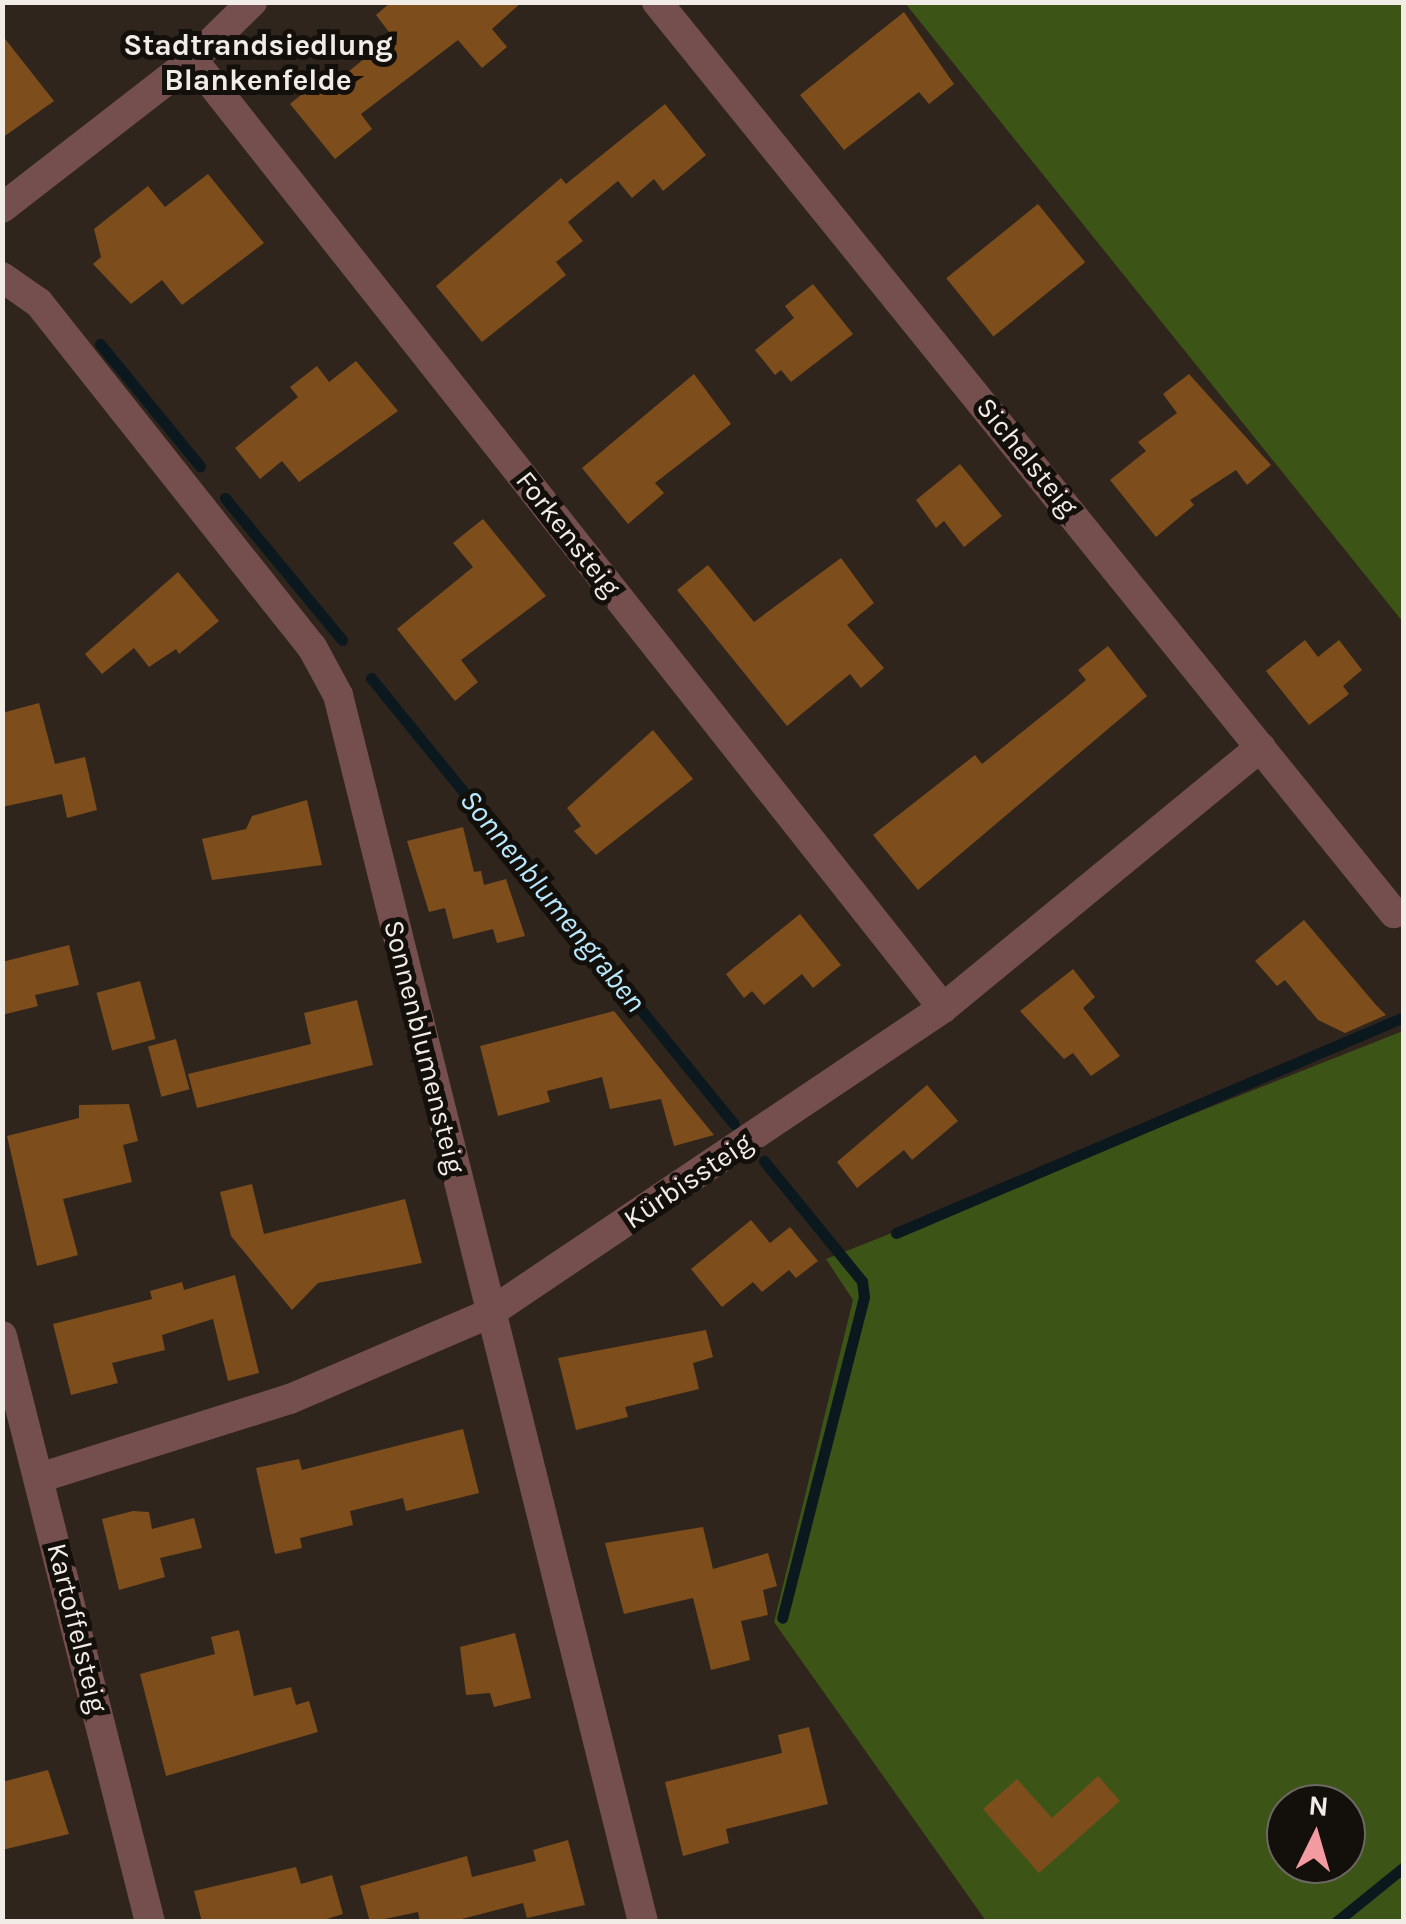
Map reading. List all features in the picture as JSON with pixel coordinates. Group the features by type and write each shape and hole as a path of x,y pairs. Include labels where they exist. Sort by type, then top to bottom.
{"street":[{"path":"2,208 193,60 252,2"},
{"name":"Sichelsteig","path":"656,2 1394,912"},
{"name":"Forkensteig","path":"193,60 943,1008"},
{"name":"Sonnenblumensteig","path":"2,277 38,303 328,670 643,1922"},
{"name":"Kürbissteig","path":"39,1478 290,1399 488,1314 943,1008 1261,747"},
{"name":"Kartoffelsteig","path":"2,1336 150,1922"}],"green space":[{"path":"905,3 1403,3 1403,622"},
{"path":"1403,1031 1403,1921 986,1921 774,1622 853,1300 826,1259"}],"building":[{"path":"391,2 522,2 492,29 507,47 482,68 458,40 361,114 372,129 335,159 290,104 329,72 337,81 392,36 376,15"},
{"path":"904,12 954,84 929,104 919,92 844,150 800,95"},
{"path":"2,35 54,101 2,138"},
{"path":"665,104 706,155 663,191 654,179 632,198 618,181 568,222 583,241 556,262 566,275 482,342 436,286 561,178 566,184"},
{"path":"208,174 264,243 182,305 162,280 131,304 93,264 101,257 94,229 148,186 165,207"},
{"path":"1038,204 1085,262 993,337 946,278"},
{"path":"813,284 853,334 791,382 781,370 775,375 755,350 794,318 785,306"},
{"path":"356,361 398,411 299,482 282,461 260,479 235,448 298,397 290,387 317,366 329,382"},
{"path":"694,374 731,424 655,483 664,493 628,524 582,468"},
{"path":"1189,374 1271,465 1247,485 1236,470 1190,500 1194,505 1156,537 1110,480 1146,451 1138,442 1177,413 1163,394"},
{"path":"960,464 1002,516 964,547 944,521 936,528 916,500"},
{"path":"483,519 546,596 461,660 478,682 455,701 397,629 473,567 453,543"},
{"path":"841,558 874,603 847,625 884,668 861,688 850,674 787,726 677,590 708,565 754,622"},
{"path":"178,572 219,621 179,654 176,649 149,667 134,648 102,674 85,654"},
{"path":"1305,640 1318,657 1339,640 1362,670 1343,686 1349,694 1309,725 1266,671"},
{"path":"1108,646 1147,696 918,890 873,835 975,755 982,764 1067,696 1086,680 1078,670"},
{"path":"39,703 55,764 85,757 97,810 67,818 62,794 2,807 2,713"},
{"path":"653,730 693,779 596,855 574,831 581,826 567,808"},
{"path":"307,800 322,865 212,880 202,839 246,829 252,816"},
{"path":"463,827 474,872 481,871 484,885 506,879 525,936 497,943 493,929 453,939 445,908 429,912 407,841"},
{"path":"800,914 841,965 813,988 802,974 764,1005 752,991 744,998 726,974"},
{"path":"1304,920 1386,1015 1345,1033 1318,1020 1285,980 1277,986 1255,961"},
{"path":"69,945 79,985 35,995 38,1006 2,1015 2,962"},
{"path":"1073,969 1095,997 1083,1008 1120,1056 1091,1076 1073,1053 1064,1059 1020,1011"},
{"path":"140,981 156,1039 112,1051 97,993"},
{"path":"357,1000 373,1065 197,1108 188,1074 311,1044 304,1013"},
{"path":"614,1011 714,1135 674,1146 661,1099 610,1109 602,1077 547,1091 550,1102 498,1116 480,1046"},
{"path":"176,1039 189,1089 161,1097 148,1047"},
{"path":"927,1085 958,1121 912,1160 904,1150 857,1188 837,1162"},
{"path":"129,1104 138,1141 123,1145 132,1182 63,1199 78,1255 37,1266 7,1136 79,1118 79,1105"},
{"path":"252,1184 264,1234 405,1199 422,1263 318,1283 292,1310 231,1236 220,1192"},
{"path":"751,1220 770,1243 790,1227 818,1261 796,1278 789,1270 762,1292 753,1282 722,1307 691,1269"},
{"path":"235,1275 259,1373 228,1381 213,1319 162,1335 165,1350 112,1363 118,1383 71,1395 53,1324 152,1299 150,1291 182,1282 184,1290"},
{"path":"706,1330 713,1357 693,1363 699,1389 625,1407 628,1417 576,1430 558,1358"},
{"path":"463,1429 479,1493 406,1511 403,1498 350,1511 353,1525 300,1538 302,1548 275,1554 256,1468 299,1459 302,1470"},
{"path":"133,1511 149,1512 152,1529 194,1518 202,1548 160,1558 165,1577 119,1590 102,1519"},
{"path":"703,1527 713,1569 768,1553 777,1586 763,1590 768,1615 741,1621 750,1660 711,1670 693,1598 624,1614 605,1543"},
{"path":"239,1630 254,1696 291,1687 296,1705 309,1701 318,1732 166,1776 140,1674 215,1654 211,1637"},
{"path":"515,1633 531,1698 494,1707 490,1693 466,1695 460,1647"},
{"path":"809,1727 828,1804 726,1829 729,1843 683,1856 665,1782 782,1753 778,1735"},
{"path":"48,1770 69,1834 2,1850 2,1782"},
{"path":"1098,1776 1120,1801 1039,1873 983,1809 1017,1779 1052,1818"},
{"path":"568,1840 585,1905 527,1918 523,1903 450,1922 420,1922 418,1912 370,1922 360,1886 467,1856 472,1877 536,1861 533,1850"},
{"path":"296,1867 301,1884 332,1875 343,1914 317,1922 202,1922 194,1891"}],"waterway":[{"name":"Sonnenblumengraben","path":"100,344 200,466"},
{"name":"Sonnenblumengraben","path":"225,498 342,640"},
{"name":"Sonnenblumengraben","path":"371,678 734,1124"},
{"path":"896,1233 1404,1017"},
{"name":"Sonnenblumengraben","path":"764,1161 862,1281 864,1297 782,1618"},
{"path":"1336,1922 1404,1867"}],"district":[{"name":"Stadtrandsiedlung Blankenfelde","path":"258,62"}]}
